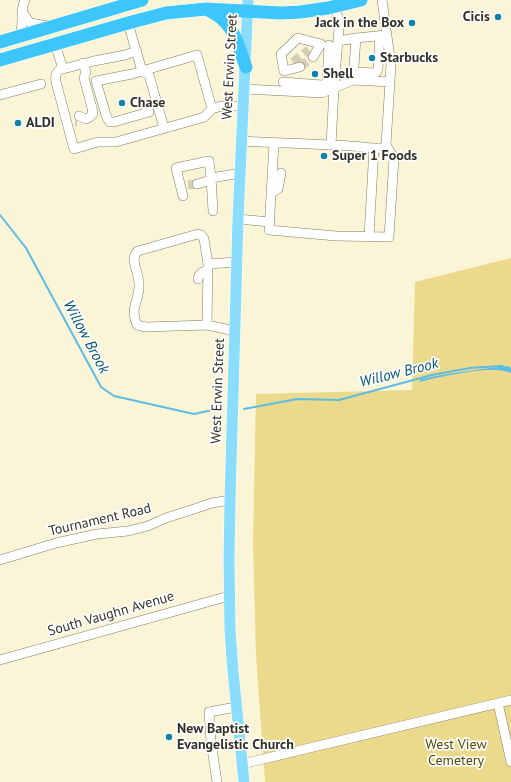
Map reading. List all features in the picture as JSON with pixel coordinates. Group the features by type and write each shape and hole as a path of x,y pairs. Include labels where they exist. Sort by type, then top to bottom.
{"highway":[{"path":"0,42 142,0"},
{"path":"0,60 128,23 166,14 248,5 289,12 318,10 361,0"},
{"path":"206,9 221,17 229,26 246,67"}],"main road":[{"name":"West Erwin Street","path":"244,782 232,654 230,596 230,500 238,220 248,5"}],"street":[{"path":"18,37 21,30 23,6 26,0"},
{"path":"375,77 378,69 383,35 382,0"},
{"path":"245,89 327,84 331,44 339,28 336,6"},
{"path":"23,13 30,23 53,26"},
{"path":"128,23 142,71"},
{"path":"311,53 331,44 356,38 383,35"},
{"path":"274,143 269,230 336,236 389,237 394,158 386,145 391,65 383,35"},
{"path":"282,86 284,71 281,54 298,38 331,44"},
{"path":"354,76 356,38"},
{"path":"55,44 63,69"},
{"path":"331,44 334,88 331,145"},
{"path":"137,51 63,69 57,72 55,78 74,149 98,142 116,142 204,117 212,109 221,106 244,106"},
{"path":"149,112 110,122 107,118 96,81 132,74 197,55 212,109"},
{"path":"64,108 71,120 92,116 93,111 84,78 86,72 83,64"},
{"path":"284,71 297,64"},
{"path":"142,71 149,74 164,128"},
{"path":"282,86 322,93 328,92 354,76 375,77 390,82"},
{"path":"0,96 41,84"},
{"path":"242,141 381,149 386,145"},
{"path":"369,236 374,148"},
{"path":"272,193 278,189 281,170 279,160 274,156"},
{"path":"213,211 211,179 209,161 176,168 187,188 211,179 241,173"},
{"path":"238,220 270,222"},
{"path":"207,326 208,267 204,239 201,235 198,234 135,253 134,258 139,285 133,313 137,325 146,327 207,326 235,331"},
{"path":"208,290 202,289 197,282 199,274 208,267 237,262"},
{"name":"Tournament Road","path":"0,560 97,534 128,531 194,508 230,500"},
{"name":"South Vaughn Avenue","path":"0,660 230,596"},
{"path":"242,764 511,700"},
{"path":"498,703 511,762"},
{"path":"218,782 211,742 209,712 236,707"}],"green space":[{"name":"West View Cemetery","path":"511,258 511,782 265,782 256,656 253,543 256,394 412,390 415,282"}],"water":[{"path":"508,366 511,368 511,373 492,370 466,372 419,382 421,379 443,375"}],"waterway":[{"name":"Willow Brook","path":"0,215 26,248 101,387 114,396 194,414 217,409"},
{"name":"Willow Brook","path":"244,409 297,399 339,400 432,375 470,368 504,367"}],"tunnel":[{"path":"293,62 309,50"},
{"path":"300,67 313,57"},
{"path":"188,185 197,184"}],"place":[{"name":"Cicis","path":"498,17"},
{"name":"Jack in the Box","path":"412,23"},
{"name":"Starbucks","path":"372,58"},
{"name":"Shell","path":"315,74"},
{"name":"Chase","path":"122,103"},
{"name":"ALDI","path":"18,123"},
{"name":"Super 1 Foods","path":"324,156"},
{"name":"New Baptist Evangelistic Church","path":"169,737"}]}
